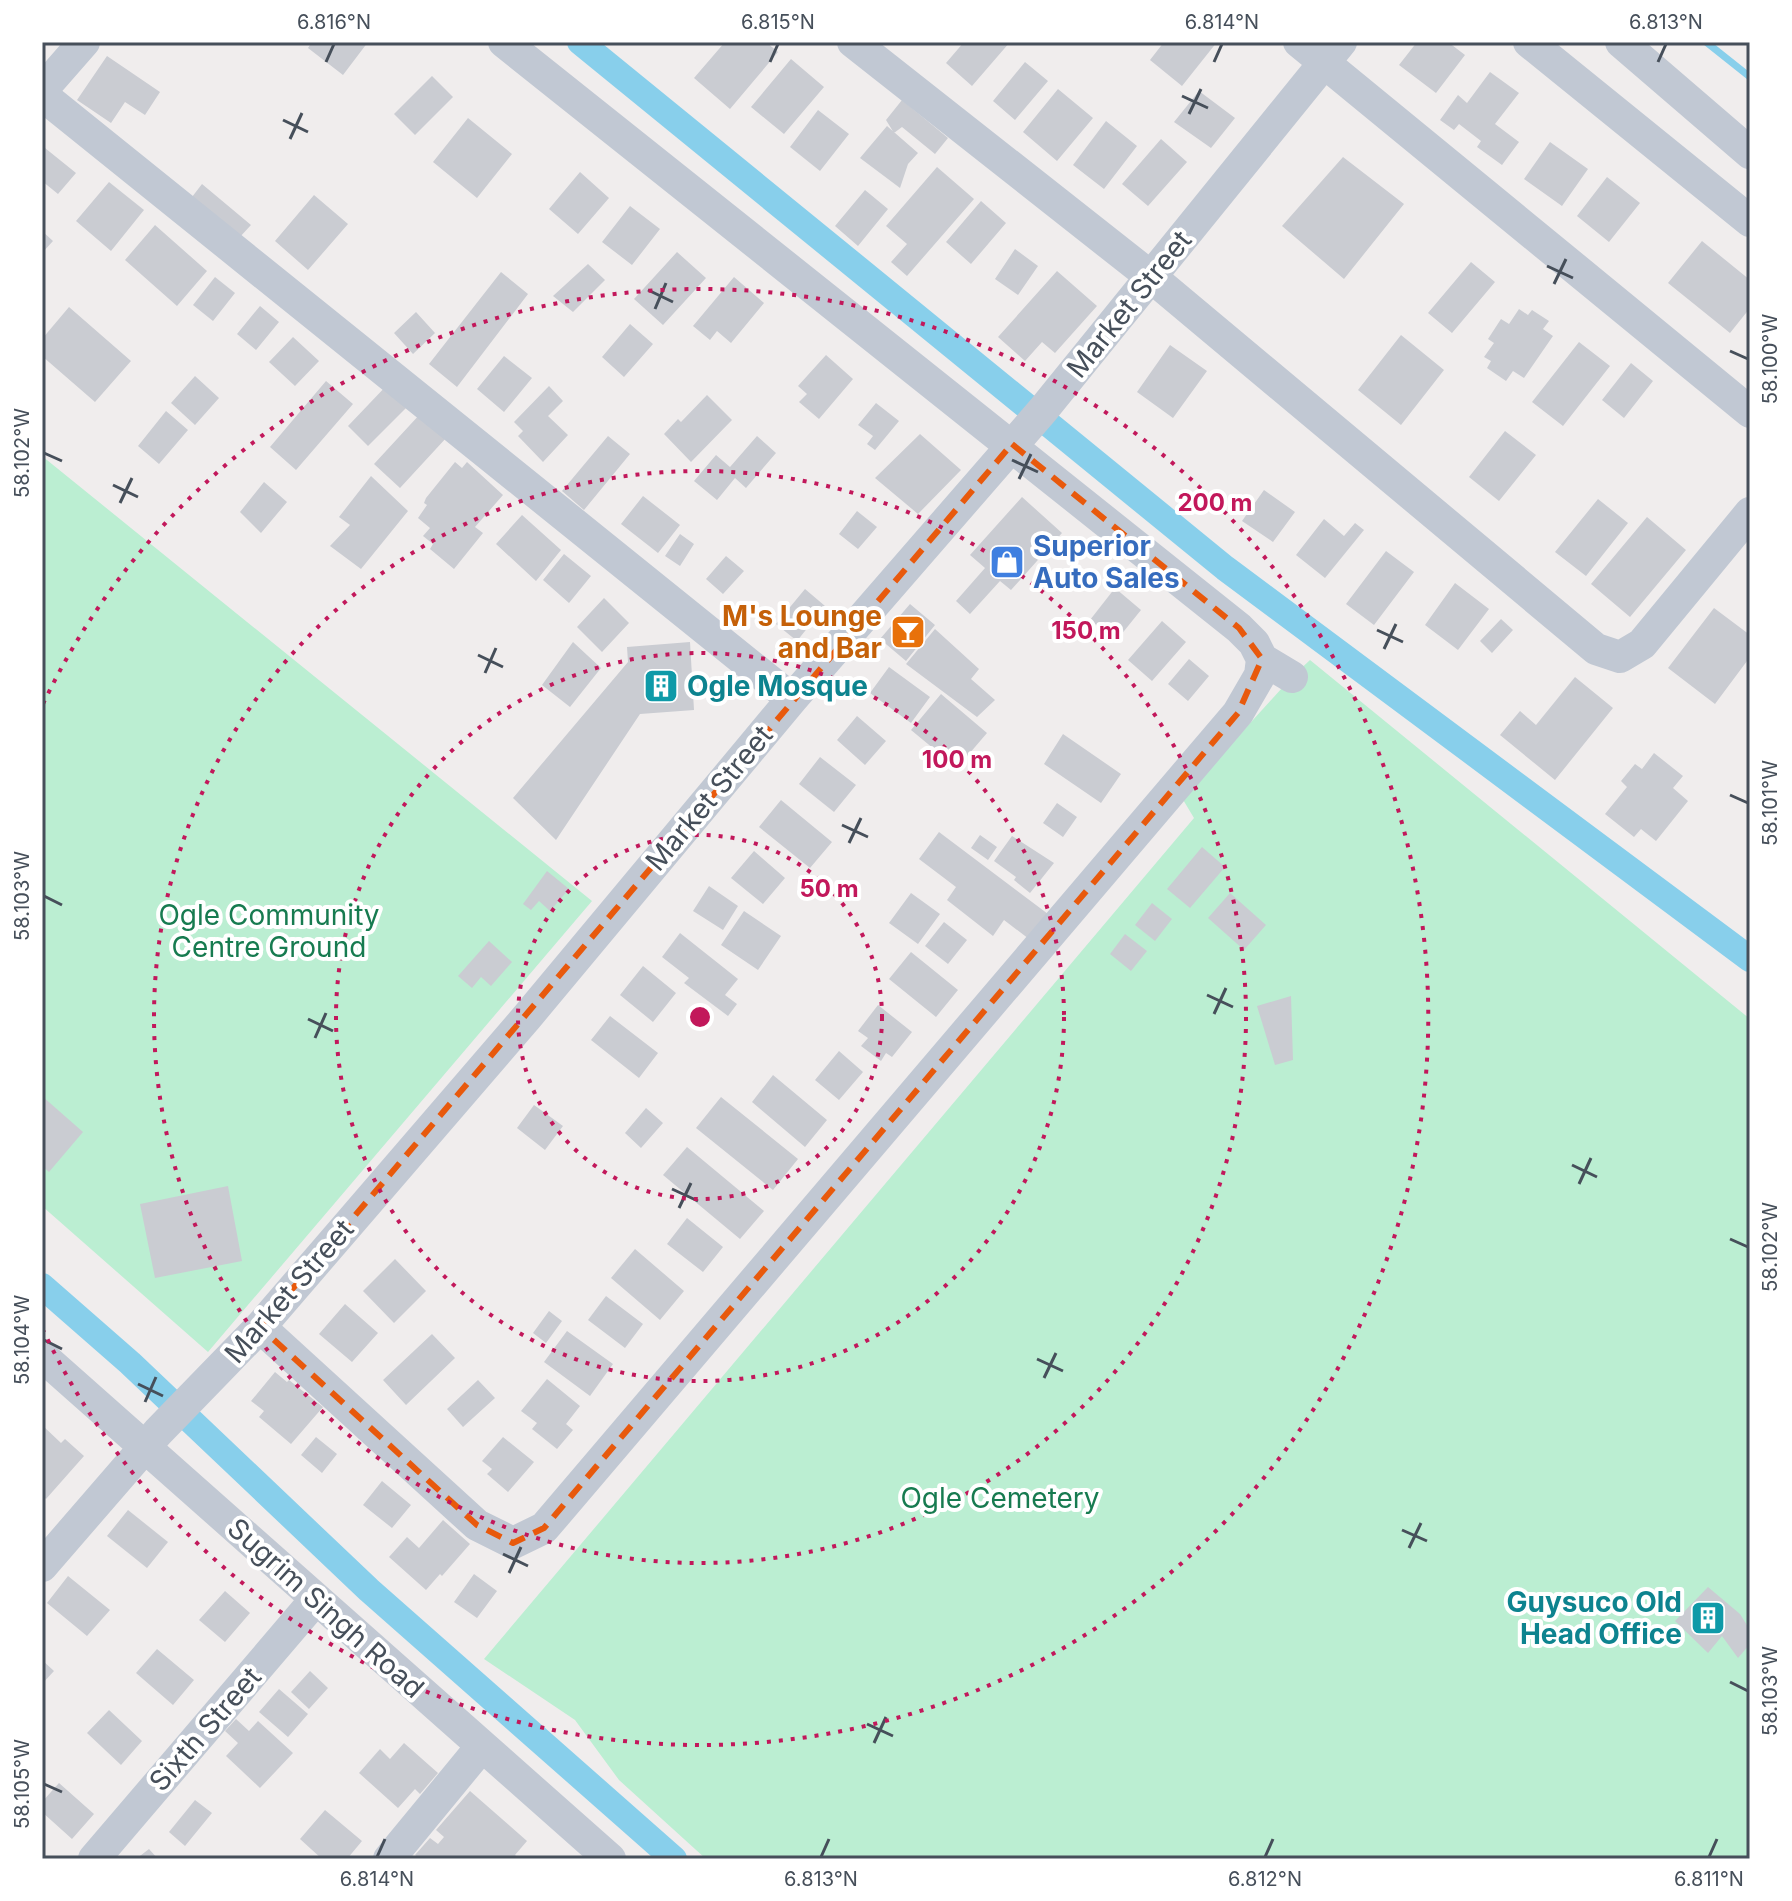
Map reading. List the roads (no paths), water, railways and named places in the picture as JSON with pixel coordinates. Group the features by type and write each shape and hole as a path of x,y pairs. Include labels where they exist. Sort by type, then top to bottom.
{"street":[{"path":"84,42 42,93 792,699"},
{"path":"504,42 1017,439 1239,628 1254,643 1262,659 1292,677"},
{"path":"853,42 1150,276 1596,649 1620,657 1642,644 1750,513"},
{"path":"1299,42 1333,52 1750,412"},
{"path":"1529,42 1750,221"},
{"path":"1621,42 1750,153"},
{"name":"Market Street","path":"42,1566 151,1440 260,1327 527,1017 792,699 1043,410 1333,52"},
{"path":"260,1327 477,1525 513,1543 544,1528 1238,713 1260,675 1262,659"},
{"name":"Sugrim Singh Road","path":"42,1356 151,1440 316,1599 610,1859"},
{"name":"Sixth Street","path":"94,1859 316,1599"},
{"path":"389,1859 482,1746"}],"waterway":[{"path":"580,42 1225,568 1750,959"},
{"path":"1706,42 1750,77"},
{"path":"42,1286 130,1363 369,1590 674,1859"}],"place":[{"name":"Superior Auto Sales","path":"1007,562"},
{"name":"M's Lounge and Bar","path":"908,632"},
{"name":"Ogle Mosque","path":"661,686"},
{"name":"Guysuco Old Head Office","path":"1708,1618"}],"park label":[{"name":"Ogle Community Centre Ground","path":"269,931"},
{"name":"Ogle Cemetery","path":"1000,1498"}]}
